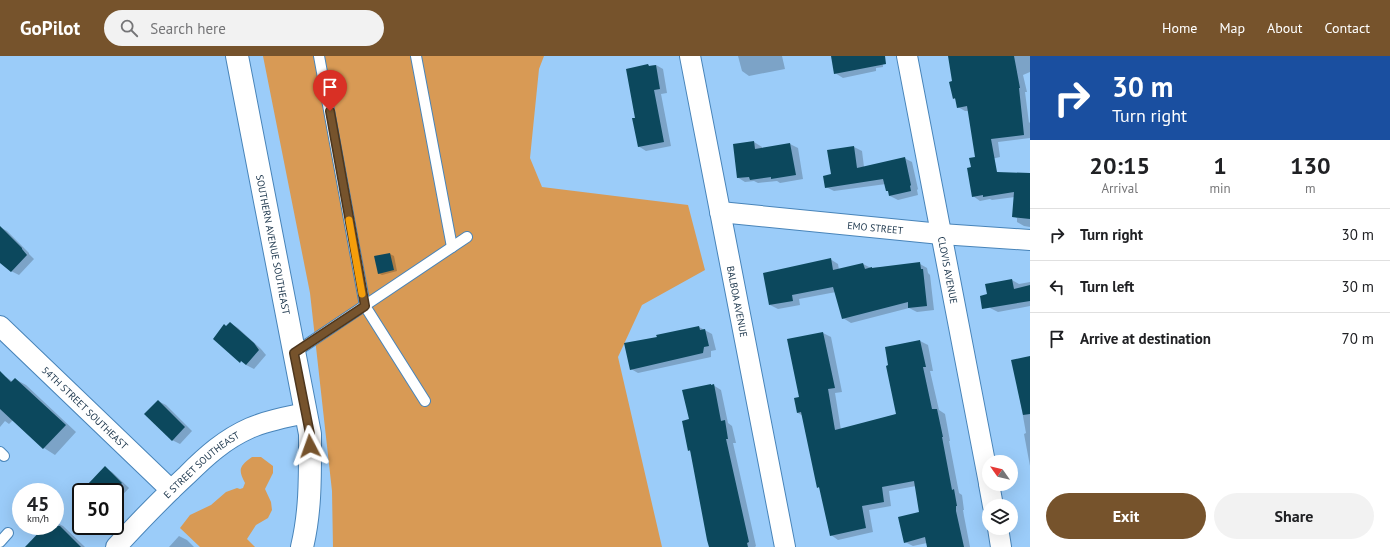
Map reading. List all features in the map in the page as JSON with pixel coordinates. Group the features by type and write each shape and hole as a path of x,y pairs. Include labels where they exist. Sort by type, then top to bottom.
{"main road":[{"name":"SOUTHERN AVENUE SOUTHEAST","path":"237,56 308,423 310,485 308,513 302,547"}],"street":[{"name":"BALBOA AVENUE","path":"690,56 785,547"},
{"name":"CLOVIS AVENUE","path":"907,56 983,455"},
{"name":"EMO STREET","path":"720,212 941,234 1030,240"},
{"name":"54TH STREET SOUTHEAST","path":"2,331 171,490"},
{"name":"E STREET SOUTHEAST","path":"116,547 171,490 216,448 232,437 261,423 308,423"},
{"path":"999,535 1001,547"}],"lane":[{"path":"319,56 365,306 425,401"},
{"path":"416,56 452,247"},
{"path":"294,353 467,237"},
{"path":"0,542 8,533"}],"shaded area":[{"path":"263,56 544,56 539,69 530,158 542,187 688,205 705,270 642,305 618,357 662,547 333,547 332,491 310,293"},
{"path":"252,457 261,457 273,466 273,473 265,489 271,502 272,510 268,518 256,525 247,539 255,547 200,547 180,528 190,515 211,505 226,492 237,488 243,488 245,483 241,475 241,468 244,463"}],"building":[{"path":"831,56 885,56 886,64 834,74"},
{"path":"948,56 1014,56 1020,88 1024,135 991,139 997,172 1030,173 1030,219 1012,217 1014,192 983,197 983,195 972,197 967,168 971,167 969,158 975,157 967,106 957,108 955,98 953,99 949,82 952,81"},
{"path":"648,64 649,66 656,65 660,89 654,90 664,142 638,147 632,118 635,118 626,69"},
{"path":"754,141 755,149 790,143 796,175 771,179 771,177 750,180 749,177 737,178 733,144"},
{"path":"854,146 857,168 905,157 911,191 889,196 883,179 825,188 823,176 831,174 827,150"},
{"path":"0,226 27,255 11,272 0,263"},
{"path":"390,253 394,270 378,274 374,256"},
{"path":"831,258 833,270 863,263 865,269 920,262 921,269 923,269 927,306 908,308 908,302 842,319 833,287 792,295 793,301 769,305 763,273"},
{"path":"1012,279 1014,289 1030,285 1030,301 982,309 980,296 987,294 985,284"},
{"path":"230,322 254,343 259,350 246,365 241,361 240,363 213,339 224,324 226,326"},
{"path":"699,326 700,330 705,329 709,346 704,347 703,353 630,370 624,343 657,337 656,335"},
{"path":"823,332 835,388 828,389 835,430 896,414 886,366 888,365 885,347 920,340 926,367 923,367 932,409 937,409 952,490 954,489 957,506 956,511 964,547 927,547 925,537 904,543 898,517 919,512 914,481 882,487 884,502 862,506 866,528 830,536 819,487 817,488 801,412 797,413 794,398 799,397 787,339"},
{"path":"1030,356 1030,414 1023,415 1011,360"},
{"path":"0,371 11,382 15,378 66,425 43,449 0,409"},
{"path":"714,384 721,421 725,420 728,439 726,439 749,542 747,543 748,547 709,547 707,540 690,450 688,451 682,421 689,419 682,390"},
{"path":"158,400 185,427 172,441 144,414"},
{"path":"105,466 122,483 89,483"},
{"path":"64,530 81,547 25,547 36,535 64,535"}],"slow traffic":[{"path":"349,220 362,294"}],"route":[{"path":"310,446 310,434 294,353 365,306 344,196 330,111"}]}
